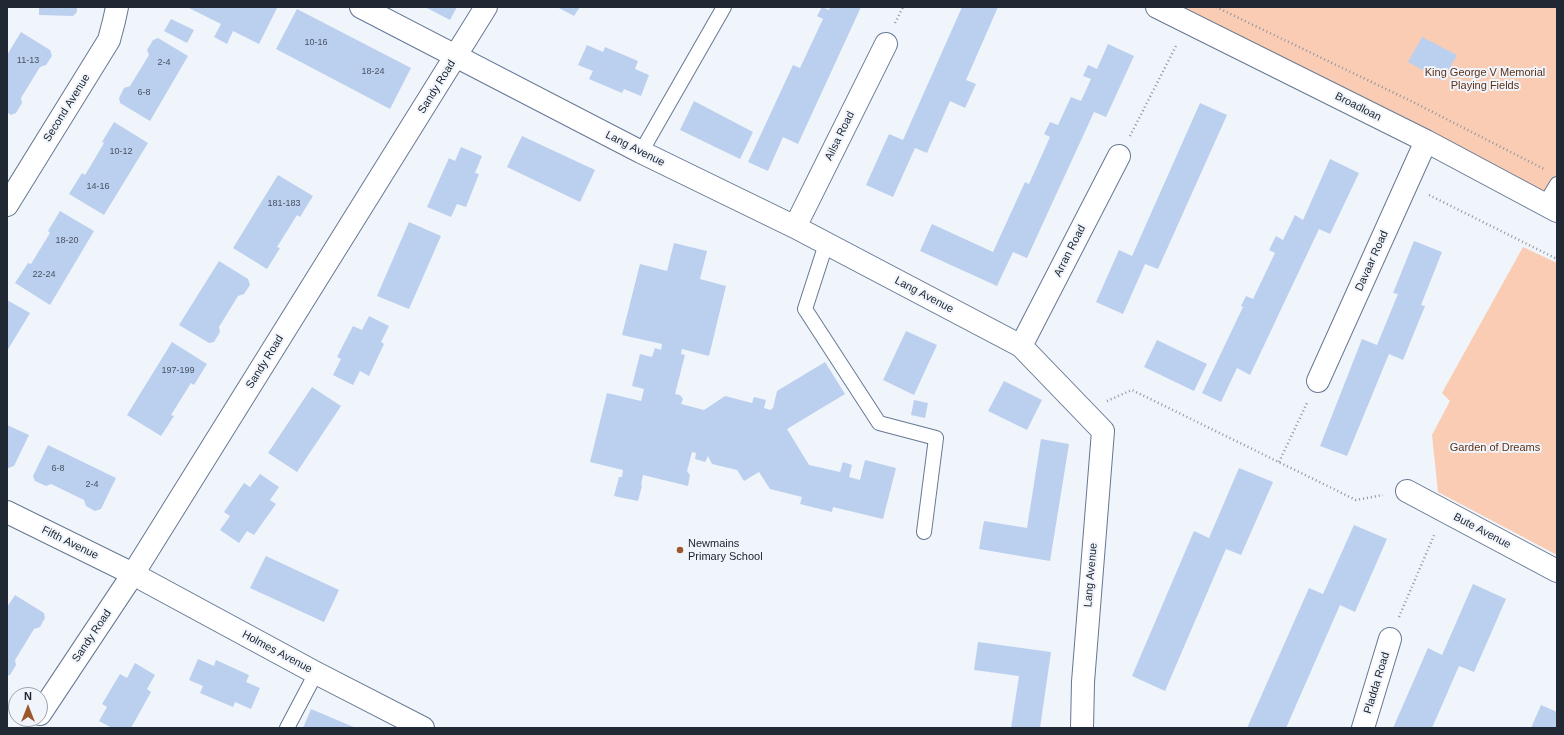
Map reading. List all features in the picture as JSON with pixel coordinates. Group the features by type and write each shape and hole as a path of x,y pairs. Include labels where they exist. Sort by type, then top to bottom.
{"street":[{"name":"Second Avenue","path":"7,205 109,40 117,7"},
{"name":"Lang Avenue","path":"361,7 641,152 795,228 1021,346 1103,431 1083,682 1082,728"},
{"name":"Sandy Road","path":"48,702 133,574 486,7"},
{"name":"Broadloan","path":"1157,7 1426,141 1551,207"},
{"name":"Ailsa Road","path":"795,228 886,44"},
{"name":"Davaar Road","path":"1318,381 1426,141"},
{"name":"Arran Road","path":"1021,346 1119,156"},
{"name":"Bute Avenue","path":"1407,491 1557,571"},
{"name":"Fifth Avenue","path":"7,512 133,574"},
{"name":"Holmes Avenue","path":"133,574 316,673 423,728"},
{"name":"Pladda Road","path":"1363,728 1390,639"}],"lane":[{"path":"641,152 724,7"},
{"path":"1551,207 1554,178"},
{"path":"826,244 805,309 879,423 936,438 924,532"},
{"path":"287,728 316,673"}],"path":[{"path":"1216,7 1411,101 1554,178"},
{"path":"1119,156 1188,22"},
{"path":"1407,184 1557,259"},
{"path":"1279,462 1318,381"},
{"path":"1084,412 1132,390 1356,500 1407,491"},
{"path":"1390,639 1444,510"}],"green space":[{"name":"King George V Memorial Playing Fields","path":"1182,7 1557,7 1557,200 1418,126"},
{"name":"Garden of Dreams","path":"1523,247 1557,263 1557,555 1438,492 1432,435 1450,401 1442,393"}],"building":[{"path":"39,7 77,7 77,12 73,16 39,15"},
{"path":"187,7 277,8 259,44 233,31 227,44 214,37 221,24"},
{"path":"425,7 457,7 450,20"},
{"path":"557,7 580,7 574,16"},
{"path":"822,7 829,10 830,7 861,7 798,144 783,137 768,171 748,162 793,65 800,68 823,19 817,16"},
{"path":"962,7 998,7 966,80 976,84 965,108 950,101 927,153 915,148 893,197 866,185 889,134 903,140"},
{"path":"297,9 411,68 390,109 276,49"},
{"path":"171,19 194,30 187,43 164,31"},
{"path":"21,32 50,50 52,56 46,65 40,67 21,98 22,103 16,113 11,115 7,112 7,55"},
{"path":"1422,37 1457,55 1443,81 1408,62"},
{"path":"158,38 188,56 150,121 120,103 119,98 124,88 130,86 149,55 147,50 153,40"},
{"path":"1108,44 1134,56 1106,117 1094,112 1027,258 1013,252 997,286 920,251 932,224 993,252 1025,182 1029,184 1050,137 1044,134 1050,122 1058,125 1071,97 1081,101 1091,79 1083,76 1088,65 1097,69"},
{"path":"587,45 603,52 605,47 638,61 635,69 649,75 641,96 624,89 622,93 589,79 593,71 578,65"},
{"path":"694,101 753,132 740,159 680,130"},
{"path":"1200,103 1227,115 1158,269 1145,264 1123,314 1096,302 1119,250 1132,256"},
{"path":"114,122 148,143 104,215 69,194 82,173 85,175 104,143 102,142"},
{"path":"522,136 595,170 580,202 507,167"},
{"path":"461,147 482,156 475,173 479,174 466,207 457,204 451,217 427,207 449,158 455,161"},
{"path":"1330,159 1359,173 1330,234 1319,229 1250,375 1237,368 1221,402 1202,393 1243,307 1241,306 1246,296 1253,299 1275,253 1269,250 1276,236 1283,240 1295,215 1303,220"},
{"path":"278,175 313,196 300,217 297,215 277,247 280,248 267,269 233,248"},
{"path":"60,211 94,231 50,305 15,283 28,263 31,264 50,233 48,231"},
{"path":"409,222 441,236 409,309 377,296"},
{"path":"1414,241 1442,252 1421,305 1425,306 1403,360 1389,354 1347,456 1320,446 1362,339 1377,345 1398,294 1393,293"},
{"path":"674,243 707,251 700,279 726,286 709,356 682,349 681,354 685,355 675,394 680,395 683,399 681,404 704,410 725,396 752,403 754,397 766,400 764,408 770,410 773,408 777,391 825,362 845,394 787,429 809,465 840,472 843,462 852,465 849,477 860,480 865,460 896,468 883,519 833,507 832,512 800,504 802,497 770,489 759,472 744,481 737,470 712,464 708,456 705,462 695,459 696,453 692,452 687,471 690,475 688,486 643,475 638,501 614,496 619,477 622,477 623,470 590,462 607,393 641,401 644,389 632,386 640,354 652,357 655,348 661,350 662,344 622,335 640,264 667,271"},
{"path":"219,261 248,279 250,285 244,294 238,296 219,327 220,332 214,342 209,343 179,325"},
{"path":"7,300 30,313 7,351"},
{"path":"369,316 389,326 381,342 384,344 369,376 360,371 353,385 333,375 341,359 337,357 353,326 362,330"},
{"path":"906,331 937,345 914,395 883,380"},
{"path":"1157,340 1207,364 1194,391 1144,367"},
{"path":"172,342 207,364 194,385 191,383 171,415 174,416 161,436 127,415"},
{"path":"1004,381 1042,400 1027,430 988,411"},
{"path":"312,387 341,406 297,472 268,453"},
{"path":"914,400 928,403 925,418 911,415"},
{"path":"7,425 29,435 14,466 8,468"},
{"path":"1041,439 1069,444 1050,561 979,549 984,521 1027,528"},
{"path":"48,445 116,478 101,509 95,511 86,506 84,500 51,484 46,486 35,481 33,476"},
{"path":"1239,468 1273,482 1241,555 1226,549 1165,691 1132,676 1194,531 1209,538"},
{"path":"260,474 279,487 270,500 276,504 254,535 247,531 239,543 220,530 230,516 224,512 244,483 250,487"},
{"path":"1354,525 1387,539 1355,612 1340,605 1286,728 1247,728 1309,588 1323,594"},
{"path":"266,556 339,590 324,622 250,588"},
{"path":"1473,584 1506,599 1474,672 1459,666 1432,728 1393,728 1428,648 1442,655"},
{"path":"15,595 44,613 45,618 40,627 34,629 15,660 16,665 10,675 7,676 7,607"},
{"path":"978,642 1051,652 1040,728 1011,728 1019,676 974,670"},
{"path":"198,659 214,666 216,660 249,675 246,682 260,688 251,709 235,702 233,707 200,693 203,686 189,680"},
{"path":"135,663 155,675 147,689 151,692 131,728 112,728 99,721 107,707 102,704 120,674 127,678"},
{"path":"1541,705 1557,712 1557,728 1531,728"},
{"path":"311,709 356,728 303,728"}],"place":[{"name":"Newmains Primary School","path":"680,550"}]}
